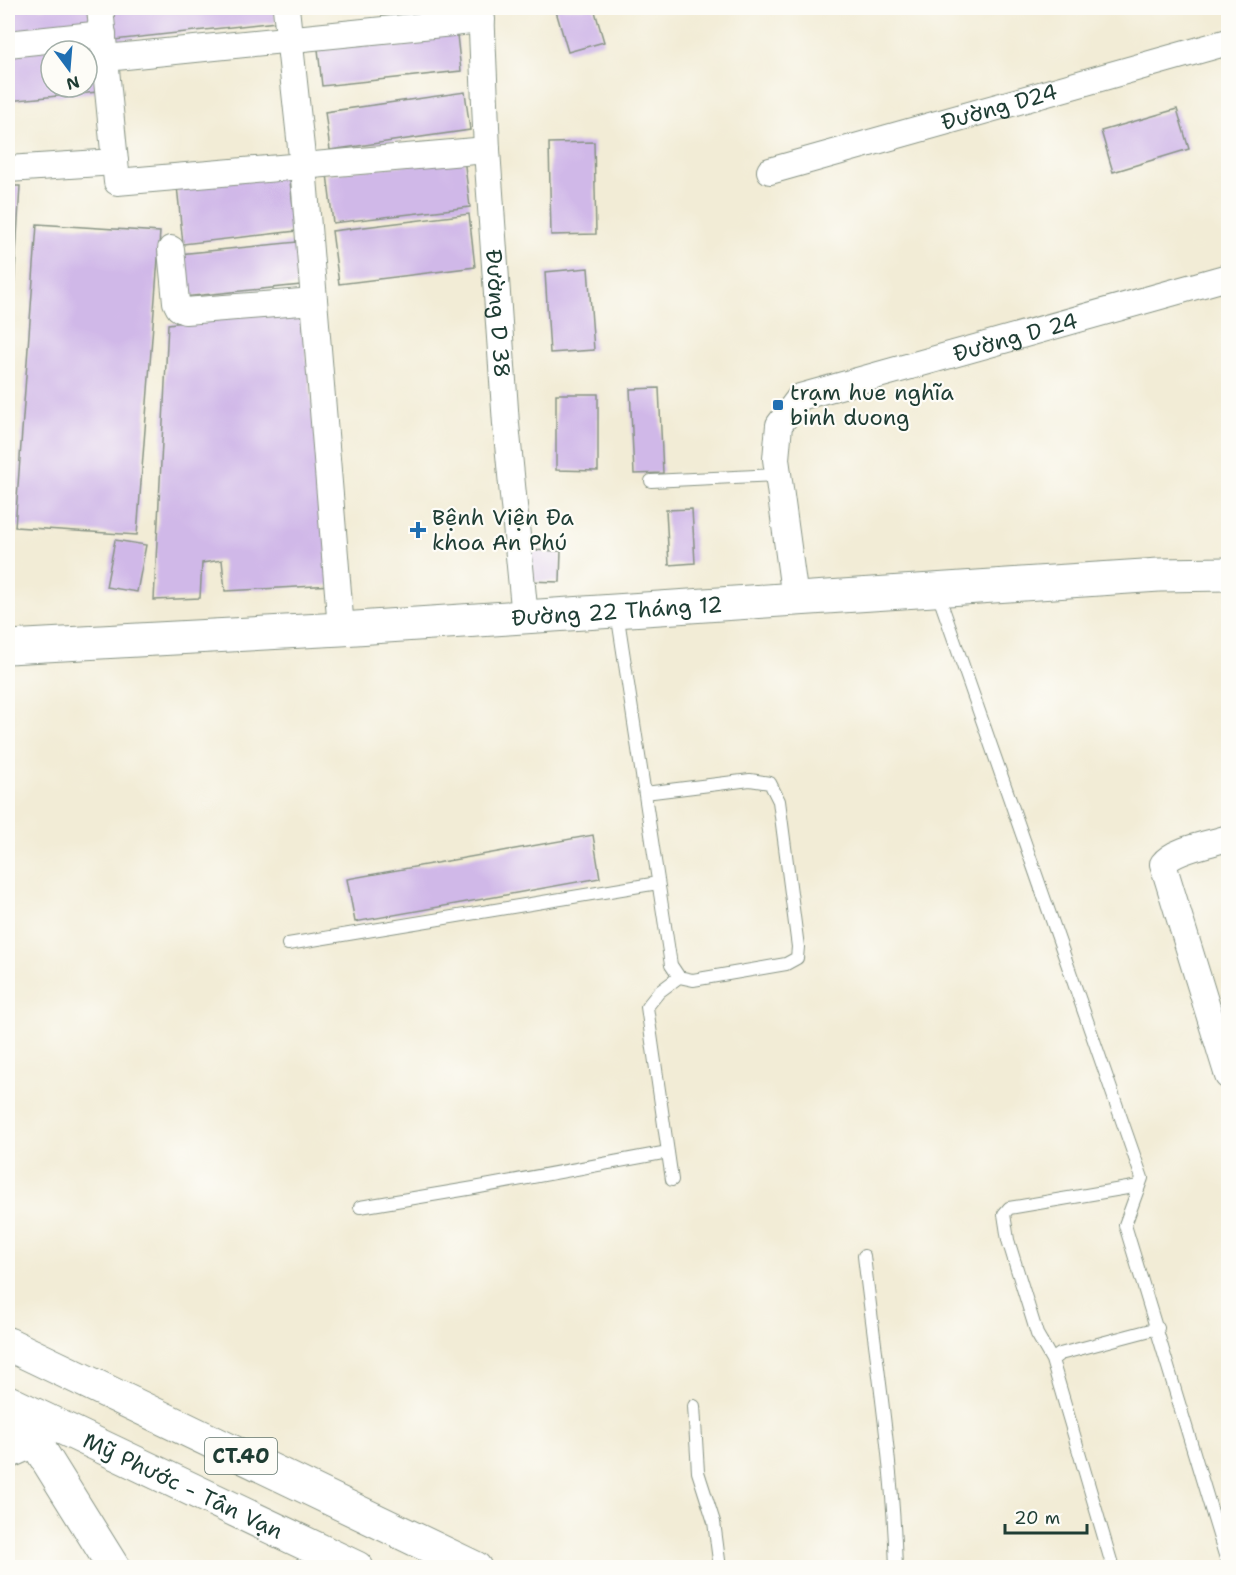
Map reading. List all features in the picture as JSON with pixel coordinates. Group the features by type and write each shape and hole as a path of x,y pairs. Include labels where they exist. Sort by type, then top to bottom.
{"main road":[{"name":"Đường 22 Tháng 12","path":"8,647 341,629 1159,575 1228,574"},
{"name":"CT.40","path":"8,1344 475,1568"},
{"name":"Mỹ Phước - Tân Vạn","path":"9,1400 357,1568"}],"street":[{"path":"100,8 117,182 487,150"},
{"path":"286,8 303,166 341,629"},
{"path":"8,44 104,46 289,40 482,14"},
{"name":"Đường D 38","path":"482,14 487,150 506,424 525,617"},
{"name":"Đường D24","path":"770,171 1228,42"},
{"path":"8,169 115,162"},
{"path":"171,249 176,302 179,308 185,311 314,302"},
{"name":"Đường D 24","path":"778,475 776,459 779,425 800,397 1228,278"},
{"path":"778,475 795,599"},
{"path":"1228,838 1176,854 1163,864 1228,1076"},
{"path":"9,1400 114,1568"},
{"path":"8,1456 37,1443"}],"lane":[{"path":"651,481 778,475"},
{"path":"936,590 1142,1178 1125,1225 1228,1565"},
{"path":"617,611 671,965 679,977 693,980 786,964 797,958 798,947 779,801 770,783 750,780 645,793"},
{"path":"288,944 658,883"},
{"path":"672,1180 647,1006 659,992 679,977"},
{"path":"360,1207 668,1152"},
{"path":"1113,1568 1052,1360 1036,1334 1008,1240 1004,1214 1009,1208 1139,1186"},
{"path":"864,1256 884,1422 896,1568"},
{"path":"1052,1360 1060,1354 1158,1328"},
{"path":"694,1406 698,1472 714,1522 720,1568"}],"building":[{"path":"8,8 93,8 95,30 8,39"},
{"path":"111,8 274,8 276,22 114,40"},
{"path":"555,8 594,8 604,42 568,52"},
{"path":"456,26 461,71 322,86 317,40"},
{"path":"39,45 39,98 8,101 8,48"},
{"path":"465,92 470,130 330,150 325,112"},
{"path":"1177,109 1189,149 1113,172 1101,131"},
{"path":"594,142 596,234 551,235 549,143"},
{"path":"464,158 470,207 333,223 327,174"},
{"path":"289,173 296,231 183,244 177,186"},
{"path":"8,186 20,186 9,373 8,373"},
{"path":"469,214 475,267 339,284 332,231"},
{"path":"37,224 160,232 137,535 15,527"},
{"path":"297,242 301,285 183,297 179,254"},
{"path":"588,268 594,350 550,353 545,272"},
{"path":"301,308 333,585 225,591 222,560 202,563 200,598 154,600 168,324"},
{"path":"659,388 663,473 634,474 630,389"},
{"path":"556,394 598,394 598,471 556,470"},
{"path":"692,509 695,563 669,565 666,510"},
{"path":"115,540 146,545 137,592 106,587"},
{"path":"527,550 561,551 560,582 526,581"},
{"path":"593,835 600,878 355,922 347,879"}],"place":[{"name":"trạm hue nghĩa binh duong","path":"778,405"},
{"name":"Bệnh Viện Đa khoa An Phú","path":"418,530"}]}
